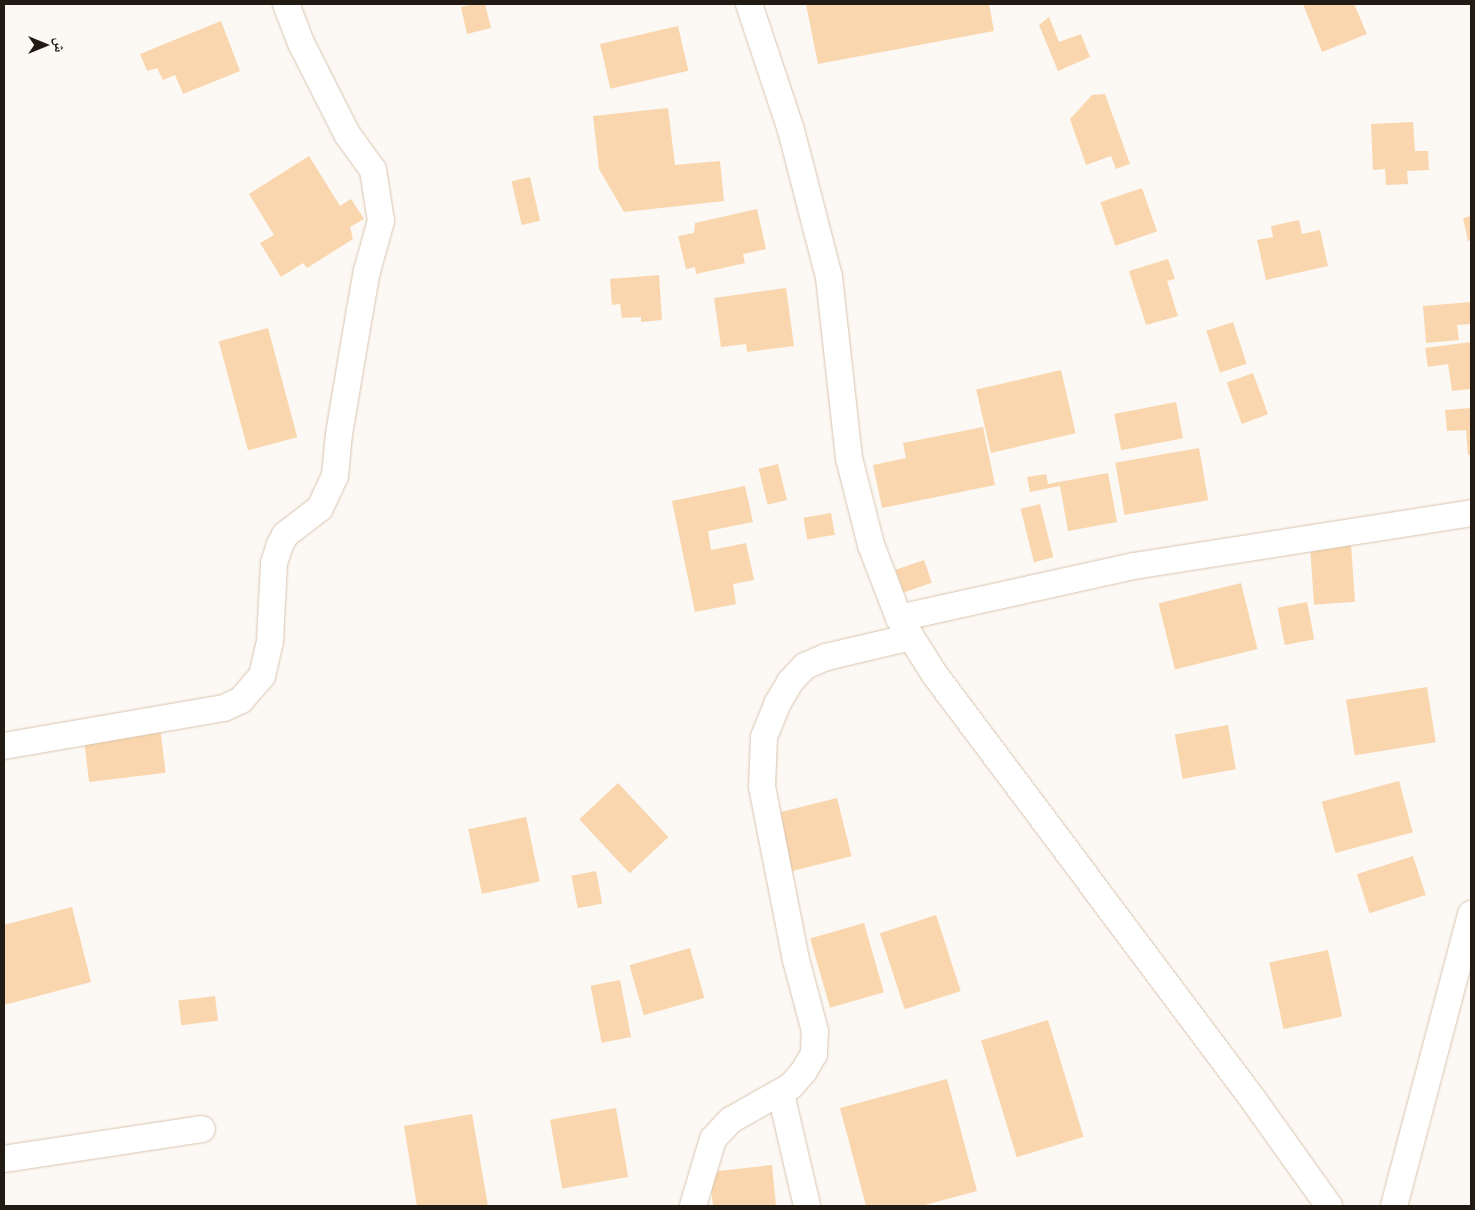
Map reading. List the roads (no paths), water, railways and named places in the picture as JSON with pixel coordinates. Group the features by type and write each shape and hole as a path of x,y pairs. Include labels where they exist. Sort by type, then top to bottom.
{"street":[{"path":"4,746 224,708 241,700 262,676 270,640 274,563 280,545 285,535 320,508 335,476 338,434 367,271 381,221 373,170 347,134 301,43 286,4"},
{"path":"748,4 791,130 829,277 849,458 870,546 905,628 934,675 1252,1098 1329,1206"},
{"path":"693,1206 713,1139 731,1120 781,1094 804,1072 814,1054 814,1032 796,960 762,787 764,737 777,704 790,682 806,666 905,628 1134,566 1471,513"},
{"path":"1394,1206 1471,914"},
{"path":"781,1094 807,1206"},
{"path":"4,1159 202,1129"}]}
